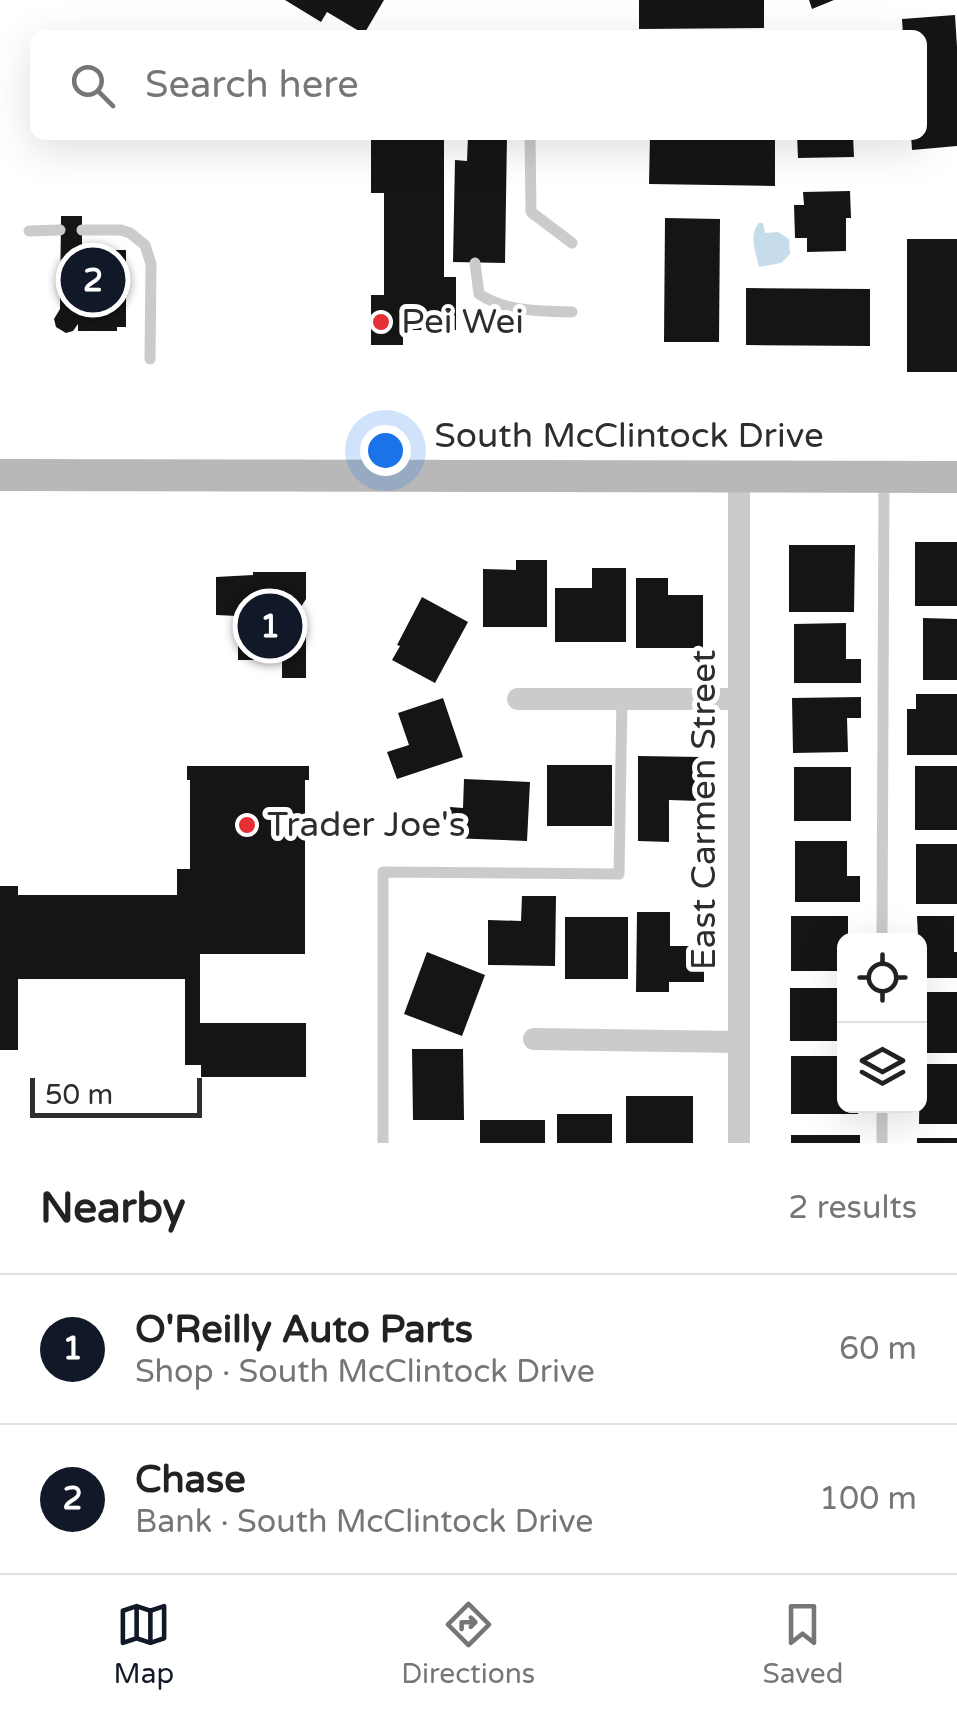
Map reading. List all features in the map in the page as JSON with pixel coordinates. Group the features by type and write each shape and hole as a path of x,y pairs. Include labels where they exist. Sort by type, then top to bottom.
{"main road":[{"name":"South McClintock Drive","path":"0,475 957,477"}],"street":[{"name":"East Carmen Street","path":"739,476 739,1143"},
{"path":"518,699 739,699"},
{"path":"534,1039 739,1042"}],"lane":[{"path":"530,140 531,212 572,244"},
{"path":"29,231 60,230"},
{"path":"82,230 130,232 145,245 151,264 150,359"},
{"path":"475,262 479,294 488,300 514,308 572,312"},
{"path":"882,933 884,476"},
{"path":"383,1143 382,872 619,874 622,699"},
{"path":"882,1113 882,1143"}],"water":[{"path":"759,223 763,223 765,233 778,232 789,239 790,254 781,263 759,267 753,238"}],"building":[{"path":"285,0 384,0 366,30 357,30 327,12 321,22"},
{"path":"639,0 764,0 764,28 639,29"},
{"path":"809,0 834,0 812,9"},
{"path":"955,15 957,146 912,150 911,140 927,140 927,30 903,30 902,19"},
{"path":"371,140 444,140 444,277 456,277 456,330 403,330 403,345 371,345 371,295 384,295 384,193 371,193"},
{"path":"468,140 507,140 505,263 453,262 455,160 467,161"},
{"path":"650,140 775,140 775,186 649,184"},
{"path":"797,140 853,140 854,157 798,158"},
{"path":"850,191 846,251 807,252 807,238 795,238 794,205 804,205 803,192"},
{"path":"61,216 82,216 82,250 126,250 126,327 117,327 117,331 78,331 78,324 66,333 56,327 54,319 60,309"},
{"path":"665,218 720,219 719,342 664,342"},
{"path":"907,239 957,239 957,372 907,372"},
{"path":"746,288 870,289 870,346 746,345"},
{"path":"915,542 957,542 957,606 915,606"},
{"path":"789,545 855,545 854,612 789,612"},
{"path":"516,560 547,560 547,627 483,627 483,569 516,570"},
{"path":"592,568 626,568 626,642 555,642 555,588 592,588"},
{"path":"306,572 301,637 306,637 306,678 282,678 282,660 238,660 238,616 216,615 216,577"},
{"path":"636,578 668,578 668,595 703,595 703,648 636,648"},
{"path":"422,597 468,622 435,683 392,660"},
{"path":"923,618 957,619 957,680 923,680"},
{"path":"846,623 846,659 861,659 861,683 794,683 794,624"},
{"path":"916,694 957,694 957,755 907,755 907,709 916,709"},
{"path":"861,697 861,718 847,718 848,752 793,753 792,698"},
{"path":"443,698 463,757 397,779 387,752 409,745 398,713"},
{"path":"638,756 701,757 700,801 669,800 669,842 638,841"},
{"path":"547,765 612,765 612,826 547,826"},
{"path":"187,766 309,766 309,780 305,780 305,954 200,954 200,1023 306,1023 306,1077 201,1077 201,1065 185,1065 185,979 18,979 18,1050 0,1050 0,886 18,886 18,895 177,895 177,869 190,869"},
{"path":"915,766 957,766 957,830 915,830"},
{"path":"794,767 851,767 851,821 794,821"},
{"path":"464,779 530,782 527,841 449,838 450,807 463,808"},
{"path":"795,841 847,841 847,876 860,876 860,902 795,902"},
{"path":"916,844 957,844 957,904 916,904"},
{"path":"522,896 556,896 555,966 488,965 488,920 521,921"},
{"path":"637,912 670,912 670,946 704,946 704,982 669,982 669,992 636,992"},
{"path":"791,916 848,916 848,933 837,933 837,971 791,971"},
{"path":"917,916 954,916 957,978 927,978 927,933 918,933"},
{"path":"565,917 628,917 628,979 565,979"},
{"path":"427,952 485,975 462,1036 404,1014"},
{"path":"790,988 837,988 837,1041 790,1041"},
{"path":"927,992 957,992 957,1053 927,1053"},
{"path":"412,1049 463,1049 464,1120 413,1120"},
{"path":"791,1056 837,1056 837,1113 858,1114 791,1114"},
{"path":"927,1064 957,1064 957,1124 919,1124 919,1113 927,1113"},
{"path":"626,1096 693,1096 693,1143 626,1143"},
{"path":"557,1114 612,1114 612,1143 557,1143"},
{"path":"480,1120 545,1120 545,1143 480,1143"},
{"path":"791,1135 860,1135 860,1143 791,1143"},
{"path":"917,1138 957,1138 957,1143 917,1143"}],"place":[{"name":"Chase","path":"93,280"},
{"name":"Pei Wei","path":"381,322"},
{"name":"O'Reilly Auto Parts","path":"270,626"},
{"name":"Trader Joe's","path":"247,825"}]}
